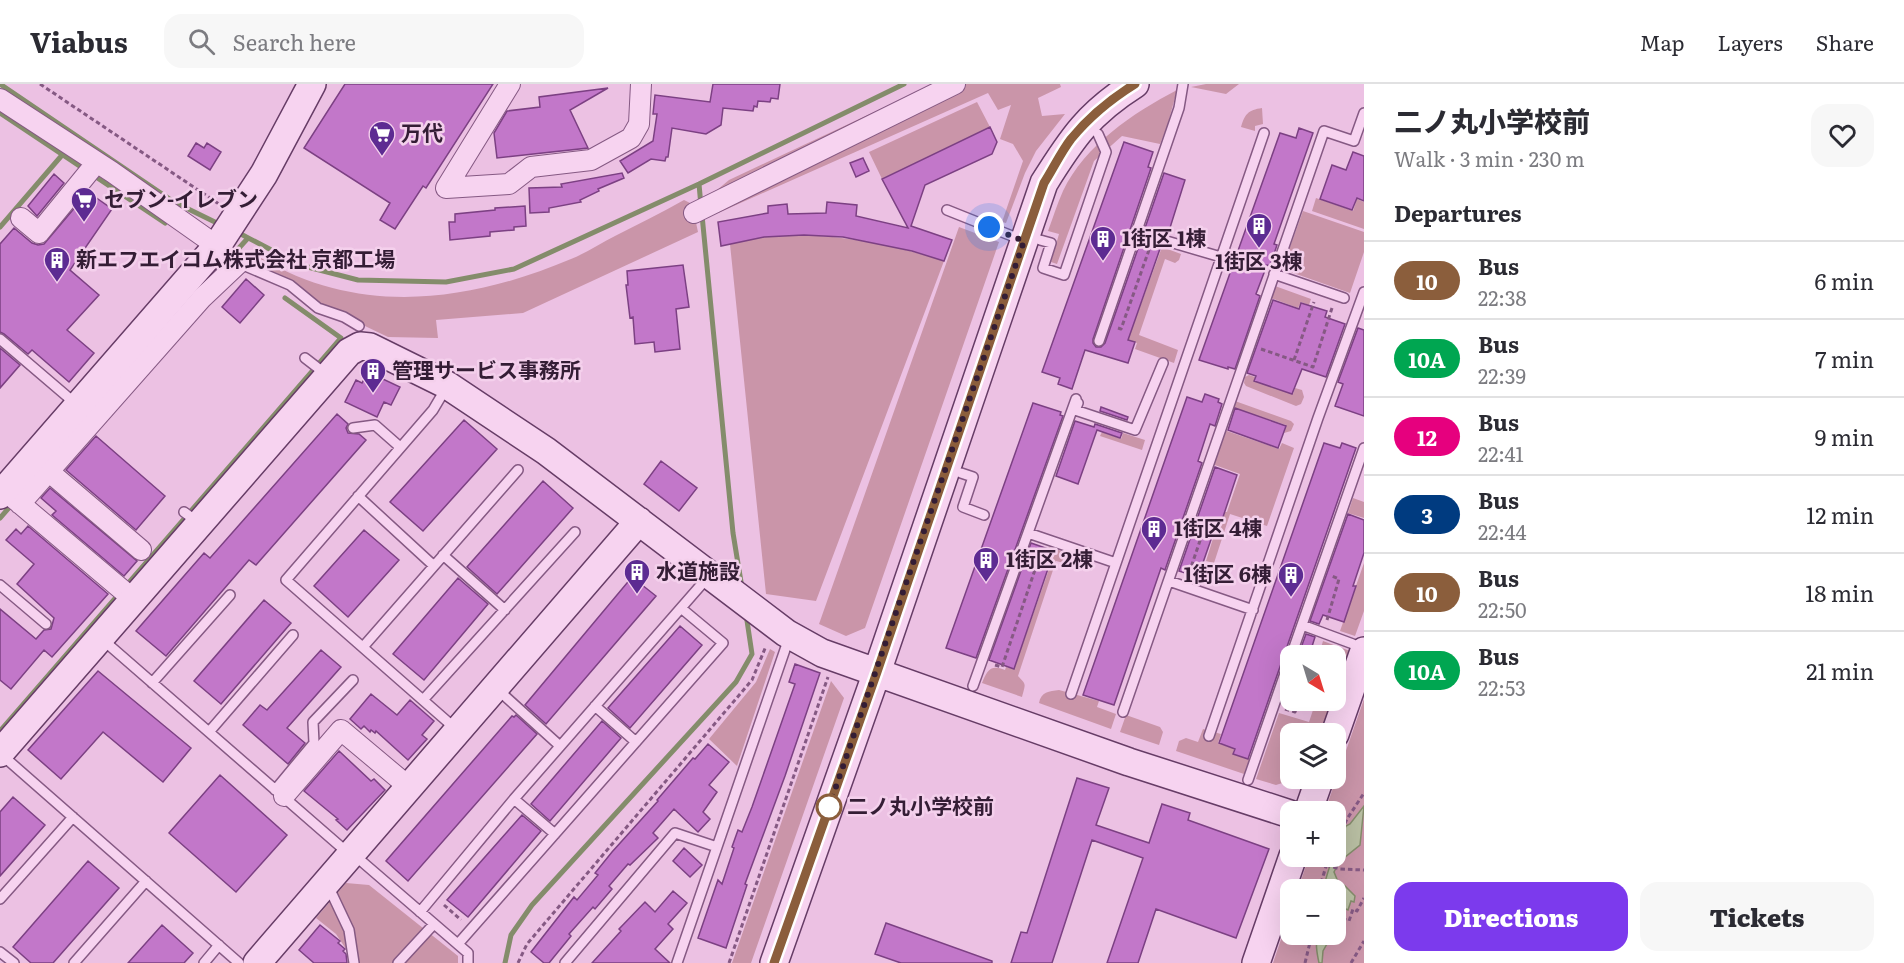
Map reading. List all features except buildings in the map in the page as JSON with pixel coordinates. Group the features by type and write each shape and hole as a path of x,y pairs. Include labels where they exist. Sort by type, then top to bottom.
{"street":[{"path":"132,598 9,497 42,466 202,298 312,84"},
{"path":"510,84 446,188 509,184 531,167 591,160 631,138 639,124 641,84"},
{"path":"694,213 956,84"},
{"path":"774,963 877,672 957,471 1032,240 1044,183 1070,140 1095,113 1135,84"},
{"path":"0,99 85,165 230,243"},
{"path":"21,218 39,233 85,165"},
{"path":"42,466 78,405 230,243"},
{"path":"0,753 100,638 193,518 326,374 349,352 360,346 370,347 447,385 546,451 744,601 779,639 1129,762 1280,811"},
{"path":"42,466 141,550"},
{"path":"257,963 639,521"},
{"path":"1338,723 1358,648"},
{"path":"280,793 341,730 409,788"},
{"path":"1256,963 1289,867"}],"lane":[{"path":"1099,341 1179,108 1183,84"},
{"path":"1354,141 1364,113"},
{"path":"1123,712 1324,131 1364,145"},
{"path":"1071,694 1264,133"},
{"path":"947,210 1032,240 1051,243 1042,268 1064,275 1106,152 1098,134"},
{"path":"1136,232 1221,257"},
{"path":"230,243 290,285 318,308 344,317 359,326"},
{"path":"1274,274 1340,297"},
{"path":"1209,736 1364,292"},
{"path":"0,339 78,405"},
{"path":"304,358 326,374"},
{"path":"973,686 1078,400 1075,410 1136,430 1162,363"},
{"path":"447,385 433,410 286,580 458,731"},
{"path":"353,428 375,425 400,447"},
{"path":"1295,645 1364,448"},
{"path":"363,647 518,470"},
{"path":"957,471 973,477 963,507 984,514"},
{"path":"358,496 434,566"},
{"path":"423,700 575,532"},
{"path":"1028,532 1116,563"},
{"path":"443,555 505,609"},
{"path":"420,912 514,799 709,575"},
{"path":"1169,581 1253,610"},
{"path":"0,585 46,624"},
{"path":"152,683 230,595"},
{"path":"458,944 723,643 681,608"},
{"path":"1302,625 1358,648"},
{"path":"209,732 293,635"},
{"path":"100,638 341,847 352,853 468,952 468,963"},
{"path":"677,963 717,847 779,639"},
{"path":"280,793 314,743 313,722 352,680"},
{"path":"495,688 560,746"},
{"path":"1248,780 1280,688"},
{"path":"595,706 636,742"},
{"path":"0,753 239,963"},
{"path":"514,799 555,834"},
{"path":"0,899 73,817"},
{"path":"565,963 675,833 717,847"},
{"path":"74,963 146,881"},
{"path":"332,894 349,930 354,963"},
{"path":"398,963 434,924"},
{"path":"204,963 219,945"},
{"path":"0,952 14,963"}],"path":[{"path":"40,84 230,243"},
{"path":"1105,323 1121,329 1154,237"},
{"path":"1294,360 1318,289"},
{"path":"1250,346 1313,367 1340,297"},
{"path":"982,662 1002,667 1046,539"},
{"path":"1320,572 1339,579 1323,633"},
{"path":"518,963 526,944 752,680 779,639"},
{"path":"729,963 830,673"},
{"path":"1346,821 1364,793"},
{"path":"1336,867 1364,870"},
{"path":"433,896 472,929"},
{"path":"1346,920 1348,921 1353,909 1357,911 1364,898"},
{"path":"1350,963 1364,941"},
{"path":"1305,963 1309,945"}],"shaded area":[{"path":"934,84 1060,84 1061,87 1038,98 1042,116 1065,114 1036,151 1006,223 1002,222 1023,161 1013,144 1000,139 1011,105 998,110 988,93 718,213 717,190 729,180"},
{"path":"1206,84 1239,84 1226,94 1191,87"},
{"path":"1177,90 1160,144 1122,136 1094,161 1057,264 1051,262 1059,234 1048,231 1072,174 1097,145 1127,120"},
{"path":"977,102 990,127 882,179 869,152"},
{"path":"1262,108 1263,124 1255,126 1255,131 1241,127 1248,113"},
{"path":"1316,198 1353,211 1357,199 1364,202 1364,229 1312,211"},
{"path":"684,200 692,204 698,232 523,313 436,320 438,338 388,337 321,305 255,266 257,259 261,258 299,277 337,289 376,296 415,297 454,293 532,274 571,259"},
{"path":"1303,211 1364,232 1364,252 1350,293 1282,269"},
{"path":"959,227 999,242 865,628 846,636 819,624"},
{"path":"804,235 875,243 944,261 816,601 766,594 730,244 764,237"},
{"path":"1162,247 1181,254 1175,263 1165,259 1139,335 1178,350 1174,363 1135,349 1137,343 1112,334 1110,339 1103,337 1106,328 1130,334"},
{"path":"1275,286 1311,299 1309,305 1301,302 1298,308 1271,298"},
{"path":"1249,375 1255,377 1254,381 1293,394 1295,388 1302,390 1304,397 1301,404 1296,406 1246,386 1245,377"},
{"path":"1235,401 1291,421 1294,424 1291,431 1284,433 1286,425 1243,411 1235,416 1231,411"},
{"path":"1224,430 1279,449 1282,443 1294,448 1267,526 1230,514 1214,563 1206,561 1215,532 1218,533 1240,474 1212,464"},
{"path":"1102,432 1121,439 1123,433 1145,440 1142,450 1100,436"},
{"path":"1353,498 1364,502 1364,518 1348,513"},
{"path":"1049,547 1074,555 1068,564 1056,561 1018,676 1024,684 1022,697 982,683 992,668 1014,669 1055,552 1048,549"},
{"path":"1364,563 1364,611 1355,636 1340,631"},
{"path":"1323,641 1334,645 1322,645"},
{"path":"770,649 775,652 737,766 709,739 756,682"},
{"path":"1346,650 1350,651 1346,663"},
{"path":"831,681 844,698 751,963 732,963"},
{"path":"1059,690 1099,701 1097,707 1116,714 1111,729 1039,703 1044,694"},
{"path":"1364,699 1364,963 1273,963 1280,942 1280,945 1346,945 1346,879 1301,879 1306,867 1346,867 1346,801 1328,801 1333,789 1346,789 1346,751"},
{"path":"1313,711 1330,711 1325,723 1280,723 1280,784 1276,785 1256,779 1279,713 1309,722"},
{"path":"1126,715 1160,727 1163,732 1159,745 1120,732"},
{"path":"1203,729 1221,734 1218,743 1234,749 1233,754 1252,760 1247,775 1176,751 1179,741 1186,738 1198,742"},
{"path":"1364,806 1360,845 1346,856 1346,826"},
{"path":"1330,867 1336,867 1334,872 1337,879 1326,879"},
{"path":"346,883 369,885 458,956 458,963 352,963 352,958 336,934 316,918"},
{"path":"1346,887 1355,896 1348,910 1346,909"},
{"path":"1317,945 1326,945 1323,951 1322,963 1319,963"}],"waterway":[{"path":"0,84 174,202 221,225"},
{"path":"235,231 300,265 358,280 446,282 514,269 699,184 904,84"},
{"path":"0,113 165,223"},
{"path":"0,227 63,154"},
{"path":"699,184 701,206"},
{"path":"702,215 733,533 742,588"},
{"path":"221,268 248,238"},
{"path":"0,731 341,338 285,298"},
{"path":"0,518 14,502"},
{"path":"505,963 511,935 532,905 736,682 752,654 746,614"}],"bus line":[{"name":"10","path":"774,963 877,672 1044,183 1070,140 1095,113 1135,84"}],"place":[{"name":"万代","path":"382,157"},
{"name":"セブン-イレブン","path":"84,223"},
{"name":"1街区 3棟","path":"1259,249"},
{"name":"1街区 1棟","path":"1103,262"},
{"name":"新エフエイコム株式会社 京都工場","path":"57,283"},
{"name":"管理サービス事務所","path":"373,394"},
{"name":"1街区 4棟","path":"1154,552"},
{"name":"1街区 2棟","path":"986,583"},
{"name":"水道施設","path":"637,595"},
{"name":"1街区 6棟","path":"1291,598"},
{"name":"二ノ丸小学校前","path":"829,807"}],"route":[{"path":"829,807 1024,241 989,227"}]}
